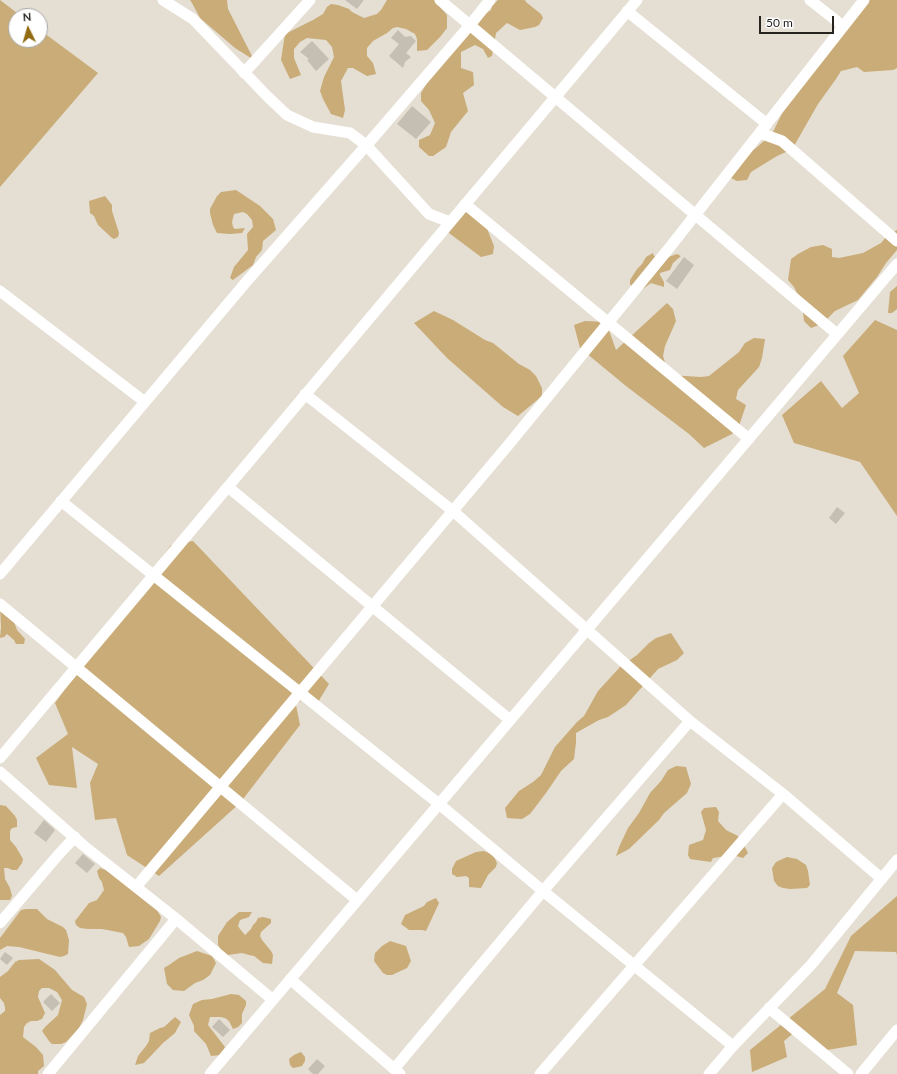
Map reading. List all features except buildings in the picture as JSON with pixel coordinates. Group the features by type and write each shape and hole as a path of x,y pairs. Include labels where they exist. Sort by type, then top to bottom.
{"street":[{"path":"163,0 193,19 287,115 313,127 350,133 366,145 429,214 450,222"},
{"path":"244,72 310,0"},
{"path":"440,0 837,334"},
{"path":"0,574 247,280 366,145 490,0"},
{"path":"0,758 637,0"},
{"path":"810,0 843,26"},
{"path":"136,887 510,443 696,214 864,0"},
{"path":"627,11 763,128 782,141 897,241"},
{"path":"465,204 749,439"},
{"path":"210,1074 897,264"},
{"path":"0,291 145,402"},
{"path":"305,394 452,511 690,721 783,794 882,878"},
{"path":"228,487 510,720"},
{"path":"61,501 439,804 733,1046"},
{"path":"0,604 357,900"},
{"path":"290,979 397,1072 543,891 690,721"},
{"path":"0,772 76,837 84,846 176,919 272,1000"},
{"path":"540,1074 783,794"},
{"path":"0,923 59,854 76,837"},
{"path":"709,1074 733,1046 811,965 897,860"},
{"path":"48,1074 176,919"},
{"path":"769,1008 848,1074"},
{"path":"861,1074 897,1030"}],"shaded area":[{"path":"0,0 10,8 8,8 8,48 48,48 48,36 98,73 0,187"},
{"path":"190,0 227,0 228,9 254,60 235,48 200,18"},
{"path":"387,0 434,0 447,15 447,28 427,50 417,51 417,39 415,34 406,29 397,27 373,41 367,48 367,56 373,63 376,74 367,76 353,68 348,68 341,81 345,110 343,118 331,114 320,91 324,77 334,57 332,47 326,40 307,38 300,42 294,49 294,58 301,75 290,79 281,60 285,34 323,14 327,7 331,4 349,9 364,18 377,14"},
{"path":"498,0 525,0 541,14 543,18 539,25 520,30 507,23 496,33 492,56 488,58 483,49 475,45 461,52 461,68 473,72 474,85 463,93 468,111 451,132 446,147 433,156 429,156 419,147 419,140 430,135 435,123 429,110 421,101 421,93 430,78 479,18 491,10 492,6"},
{"path":"869,0 897,0 897,68 893,70 864,72 857,67 841,71 818,104 794,146 751,172 747,180 737,181 729,177 742,158 772,134 792,93"},
{"path":"236,190 260,206 273,219 276,230 263,241 262,250 256,257 253,265 233,280 230,278 234,267 248,250 247,234 253,227 252,220 243,212 234,214 232,222 233,227 235,229 245,228 242,233 217,233 213,225 210,209 221,192"},
{"path":"105,196 112,205 112,211 119,233 118,237 114,239 98,225 94,216 90,213 89,201"},
{"path":"460,204 484,221 494,246 493,254 481,257 441,227"},
{"path":"897,230 897,250 858,300 835,311 819,325 811,328 804,321 802,303 794,287 788,280 791,259 811,247 823,245 832,249 832,257 839,258 863,253 881,243 886,237"},
{"path":"653,253 654,256 663,259 677,254 681,256 673,263 670,270 660,273 664,282 664,287 651,283 640,291 636,292 630,284 630,280 646,257"},
{"path":"897,286 897,309 892,313 888,313 890,292"},
{"path":"667,303 673,309 676,321 665,346 663,356 669,375 709,376 739,352 745,343 754,338 765,339 759,367 738,390 736,399 746,405 739,426 732,434 704,448 689,434 626,386 580,348 574,325 585,321 606,322 616,350"},
{"path":"434,311 493,343 519,364 530,370 536,376 542,388 542,396 518,416 503,407 447,358 414,323"},
{"path":"875,320 897,330 897,516 860,462 794,443 782,415 821,381 842,408 859,393 843,356"},
{"path":"193,541 329,684 318,702 304,698 296,705 300,725 240,803 159,876 127,855 116,818 95,820 90,783 98,764 72,747 77,788 49,785 36,758 68,734 55,703 171,545"},
{"path":"0,605 14,622 17,630 25,639 24,644 16,644 7,634 0,638"},
{"path":"671,633 684,653 677,660 658,669 626,705 608,717 599,720 576,733 574,759 561,771 530,814 522,819 507,818 505,808 519,791 541,775 555,747 584,716 598,691 620,667 637,655 649,643 656,638"},
{"path":"676,766 686,767 691,784 687,793 664,813 659,820 629,849 616,856 628,828 639,813 650,793 661,781 668,770"},
{"path":"0,805 6,806 17,820 17,827 12,828 10,831 10,840 23,859 17,870 4,868 5,879 12,896 10,900 0,900"},
{"path":"716,807 719,812 718,821 726,830 738,836 748,853 743,858 733,855 713,858 711,862 690,859 688,855 689,845 703,840 706,830 701,812 704,808"},
{"path":"484,851 493,855 497,863 496,867 488,875 481,888 469,887 469,878 466,876 457,877 452,874 452,869 456,861 476,852"},
{"path":"787,857 797,859 806,865 810,885 807,888 783,888 778,886 774,881 772,868 776,862"},
{"path":"100,868 106,870 152,901 161,917 149,939 139,946 129,947 123,933 102,929 80,928 76,925 75,921 89,903 97,900 104,890 97,871"},
{"path":"897,896 897,955 896,952 855,951 837,993 853,1005 857,1045 821,1051 796,1031 784,1041 787,1057 752,1072 750,1050 825,989 851,936"},
{"path":"436,898 439,903 426,931 409,930 401,924 405,915 424,906 427,902"},
{"path":"37,909 47,919 66,930 69,940 68,954 60,957 19,947 7,946 0,950 0,938 21,910"},
{"path":"239,912 252,912 249,917 240,920 238,926 245,935 258,918 263,917 271,919 271,923 261,932 260,936 273,955 272,964 263,963 254,956 242,953 228,955 224,954 218,945 218,936 227,922"},
{"path":"390,941 406,946 411,961 407,968 392,975 387,975 383,973 374,961 375,953"},
{"path":"197,951 212,956 216,963 210,975 184,991 173,990 167,984 164,968 179,958"},
{"path":"39,959 55,970 72,990 84,997 87,1004 83,1020 79,1028 66,1042 61,1044 52,1044 42,1031 58,1015 62,1000 57,992 49,988 42,988 39,991 38,997 45,1013 42,1019 27,1023 24,1027 23,1037 36,1047 43,1055 44,1066 38,1071 38,1074 0,1074 0,1015 5,1011 5,1008 4,1003 0,998 0,977 19,960"},
{"path":"231,994 239,995 246,1001 242,1014 242,1023 233,1029 229,1021 225,1018 210,1017 208,1025 225,1047 221,1055 211,1056 206,1044 194,1031 194,1026 189,1015 193,1004 202,1000"},
{"path":"175,1017 181,1022 175,1033 144,1063 135,1065 138,1056 149,1041 150,1033 164,1027"},
{"path":"301,1052 305,1057 305,1061 302,1066 293,1068 290,1065 289,1059"}]}
